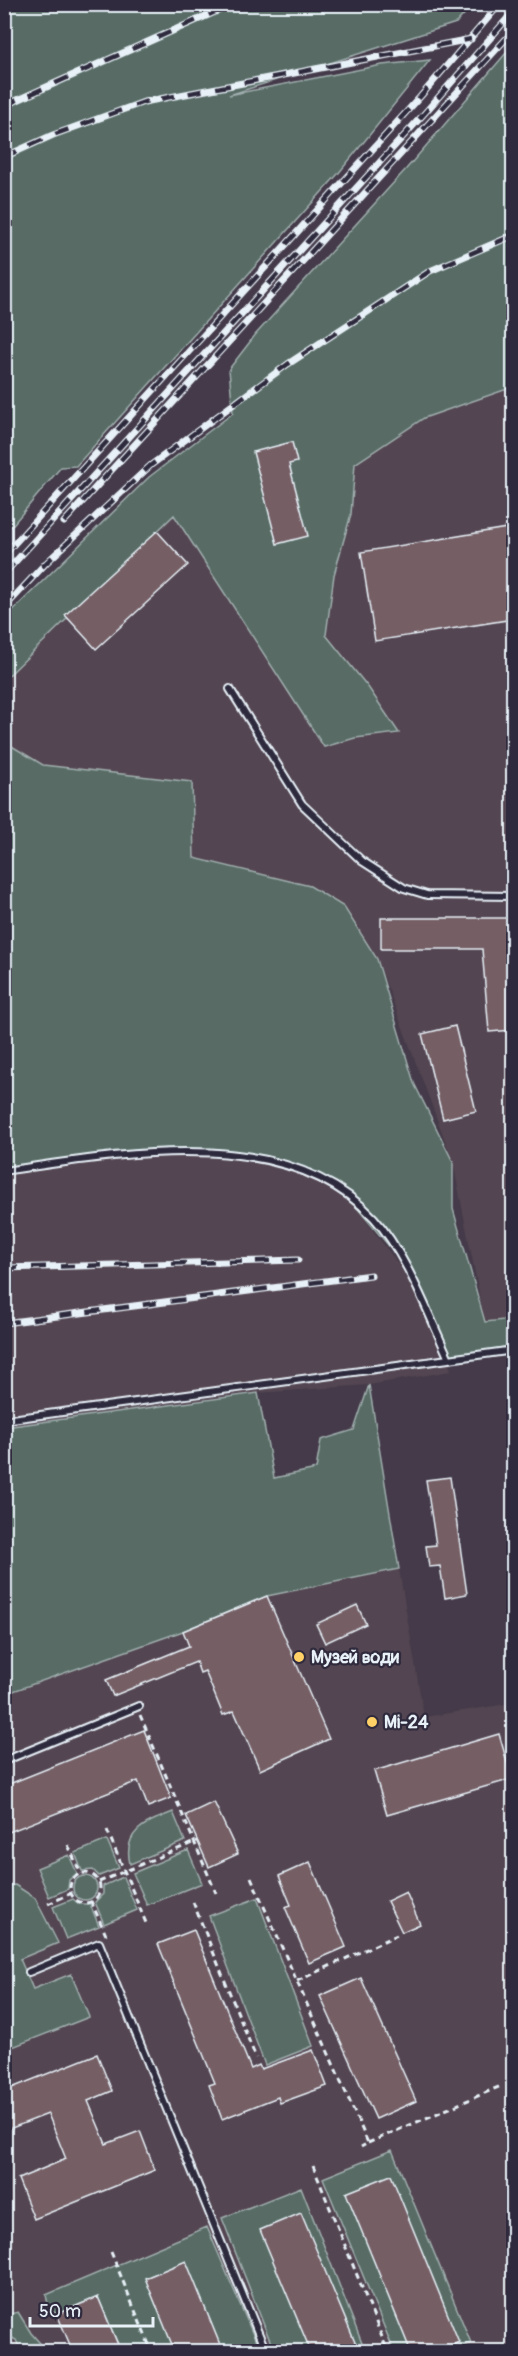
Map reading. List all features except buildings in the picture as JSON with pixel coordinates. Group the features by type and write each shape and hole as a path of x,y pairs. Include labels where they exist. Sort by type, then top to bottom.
{"lane":[{"path":"230,689 302,804 362,861 404,888 427,895 513,896"},
{"path":"4,1171 117,1154 187,1152 256,1158 294,1168 336,1186 374,1219 404,1264 449,1359"},
{"path":"4,1420 513,1350"},
{"path":"4,1761 138,1707"},
{"path":"28,1972 99,1943 266,2352"}],"path":[{"path":"138,1707 216,1893"},
{"path":"107,1830 146,1923"},
{"path":"99,1882 196,1841"},
{"path":"68,1845 81,1874"},
{"path":"81,1874 92,1875 99,1882 100,1891 91,1901 80,1901 72,1893 72,1882 81,1874"},
{"path":"251,1877 368,2143"},
{"path":"48,1904 72,1893"},
{"path":"91,1901 108,1939"},
{"path":"193,1902 256,2058"},
{"path":"297,1981 397,1935"},
{"path":"361,2147 501,2086"},
{"path":"313,2166 388,2352"},
{"path":"111,2252 152,2352"}],"shaded area":[{"path":"513,263 513,1318 485,1323 453,1162 377,959 344,907 310,886 194,858 192,782 43,765 5,742 5,678 239,436"},
{"path":"139,1154 221,1155 294,1168 347,1196 400,1266 447,1354 451,1371 369,1385 258,1393 5,1427 5,1171"},
{"path":"399,1569 424,1717 513,1703 513,2351 5,2352 5,1694 267,1596"}],"green space":[{"path":"5,4 473,5 456,23 229,95 382,65 430,60 338,174 76,466 61,467 5,534"},
{"path":"513,45 513,387 424,418 355,464 351,514 334,575 326,635 368,687 399,733 355,738 324,747 174,515 5,679 5,618 149,477 233,413 229,369 256,334 407,168"},
{"path":"5,742 43,765 192,782 194,858 310,886 344,907 377,959 414,1083 453,1162 453,1209 485,1322 513,1319 513,1345 449,1359 404,1264 347,1196 302,1171 221,1155 139,1154 5,1171"},
{"path":"369,1385 399,1569 267,1596 183,1631 5,1694 5,1427 258,1393 274,1478 316,1469 321,1440 354,1430"},
{"path":"173,1812 185,1841 130,1864 129,1852 133,1835 146,1824"},
{"path":"107,1840 119,1868 99,1876 93,1870 82,1871 75,1853"},
{"path":"188,1850 202,1883 147,1905 133,1873"},
{"path":"69,1855 77,1873 69,1880 68,1889 49,1897 37,1868"},
{"path":"85,1876 94,1879 97,1888 94,1897 85,1900 76,1897 73,1888 76,1879"},
{"path":"123,1877 137,1910 104,1924 95,1902 103,1894 103,1886"},
{"path":"15,1885 35,1898 58,1943 20,1959 33,1989 71,1974 89,2017 5,2050 5,1886"},
{"path":"257,1898 313,2046 265,2065 209,1916"},
{"path":"73,1899 79,1904 90,1904 99,1926 66,1939 53,1907"},
{"path":"392,2150 471,2343 449,2351 394,2351 323,2178"},
{"path":"301,2187 365,2351 274,2351 222,2218"},
{"path":"207,2227 260,2351 121,2351 98,2297 57,2314 49,2309 46,2295"},
{"path":"18,2312 31,2333 47,2351 21,2351 16,2340 5,2334 5,2315"}],"railway":[{"path":"4,106 233,4"},
{"path":"4,555 420,97 500,4"},
{"path":"4,574 422,116 514,11"},
{"path":"64,522 514,30"},
{"path":"4,157 53,135 144,102 471,39"},
{"path":"4,608 46,563 151,465 288,364 430,271 514,235"},
{"path":"4,1268 298,1260"},
{"path":"4,1323 371,1275"}],"place":[{"name":"Музей води","path":"299,1657"},
{"name":"Мі-24","path":"372,1722"}]}
